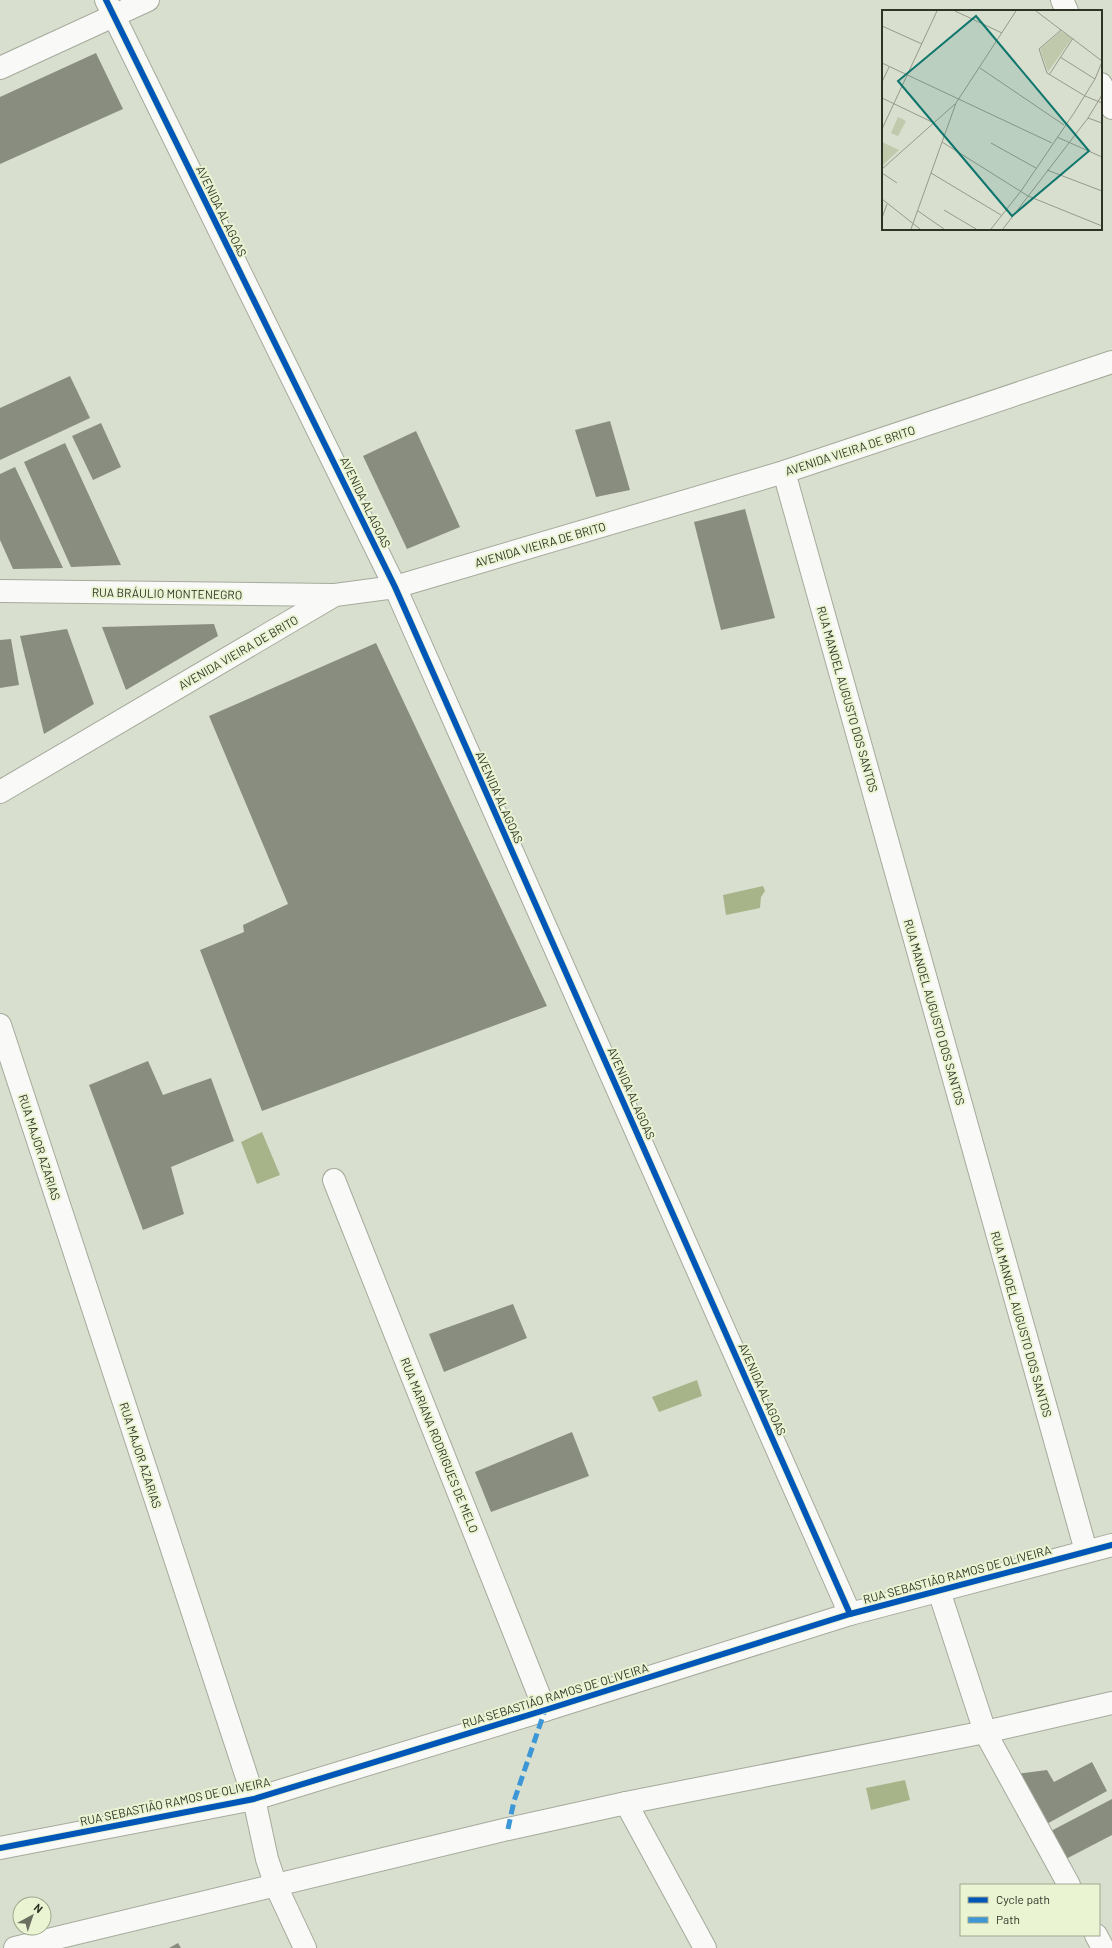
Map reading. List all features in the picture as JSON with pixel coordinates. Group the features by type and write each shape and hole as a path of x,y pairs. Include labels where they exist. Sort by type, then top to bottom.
{"street":[{"path":"0,68 110,8 148,0"},
{"path":"1062,0 1067,10"},
{"name":"AVENIDA ALAGOAS","path":"110,8 395,587 850,1614"},
{"path":"1102,86 1112,108"},
{"name":"AVENIDA VIEIRA DE BRITO","path":"0,792 335,595 395,587 784,472 1112,362"},
{"name":"RUA MANOEL AUGUSTO DOS SANTOS","path":"784,472 1086,1551"},
{"name":"RUA BRÁULIO MONTENEGRO","path":"0,591 335,595"},
{"name":"RUA MAJOR AZARIAS","path":"0,1025 254,1799 267,1860 276,1886 305,1948"},
{"name":"RUA MARIANA RODRIGUES DE MELO","path":"334,1180 545,1710"},
{"name":"RUA SEBASTIÃO RAMOS DE OLIVEIRA","path":"0,1848 254,1799 545,1710 850,1614 1112,1545"},
{"path":"939,1591 985,1732 1068,1884"},
{"path":"15,1948 508,1829 626,1803 985,1732 1112,1703"},
{"path":"626,1803 705,1948"},
{"path":"1097,1936 1103,1948"}],"shaded area":[{"path":"763,886 765,891 761,897 760,908 726,915 723,895"},
{"path":"262,1132 280,1175 257,1184 241,1142"},
{"path":"697,1380 702,1396 659,1412 652,1397"},
{"path":"905,1780 910,1800 871,1810 866,1788"}],"building":[{"path":"96,53 123,109 0,164 0,97"},
{"path":"70,376 90,418 0,460 0,408"},
{"path":"610,421 630,490 596,497 575,430"},
{"path":"101,423 121,467 93,480 72,436"},
{"path":"416,431 460,527 407,549 363,456"},
{"path":"65,443 121,565 71,567 24,462"},
{"path":"15,467 63,568 13,569 0,540 0,474"},
{"path":"745,509 775,618 721,630 694,522"},
{"path":"214,624 218,636 126,690 102,627"},
{"path":"67,629 94,704 44,734 20,636"},
{"path":"11,639 19,685 0,688 0,640"},
{"path":"376,643 547,1006 262,1111 200,950 244,932 243,925 288,904 209,716"},
{"path":"148,1061 163,1095 211,1078 234,1141 171,1167 184,1214 143,1230 89,1085"},
{"path":"513,1304 527,1338 444,1372 429,1334"},
{"path":"572,1432 589,1476 491,1512 475,1472"},
{"path":"1092,1762 1107,1791 1043,1826 1015,1774 1047,1770 1054,1782"},
{"path":"1112,1799 1112,1835 1064,1860 1049,1832"},
{"path":"178,1943 181,1948 169,1948"}],"marked path":[{"path":"508,1829 514,1801 545,1710"}],"cycle path":[{"path":"106,0 395,587 850,1614"},
{"path":"0,1848 254,1799 545,1710 850,1614 1112,1545"}]}
